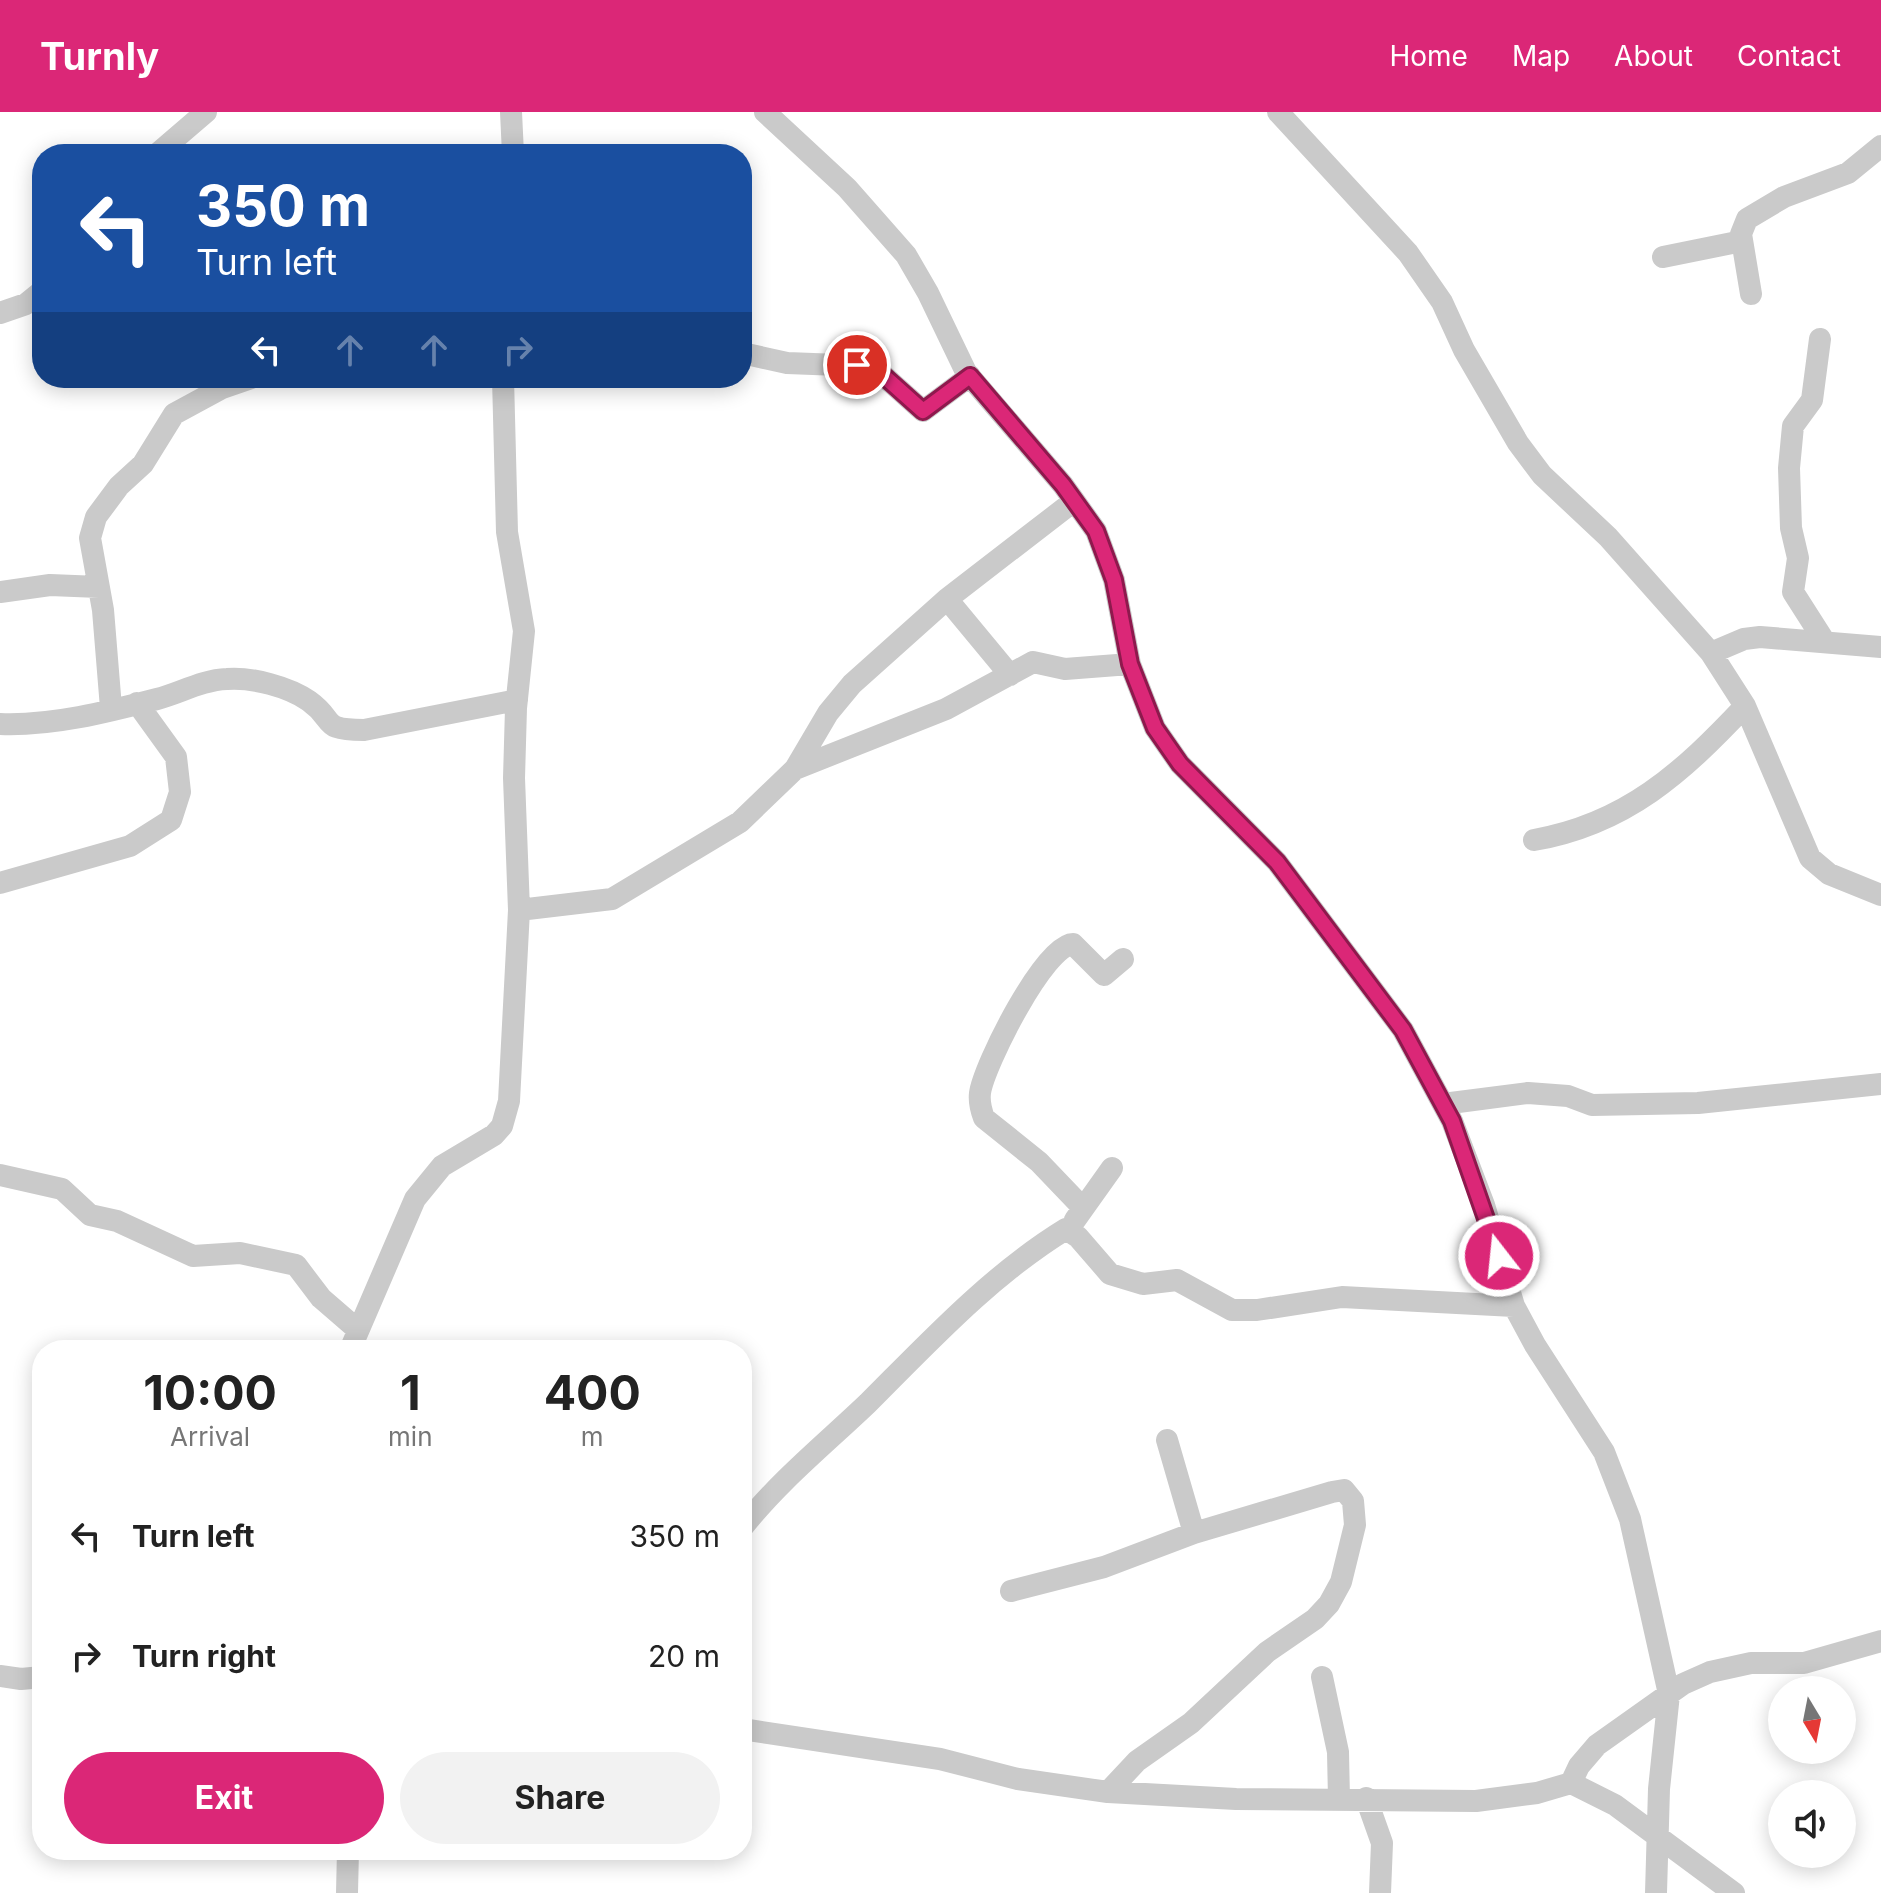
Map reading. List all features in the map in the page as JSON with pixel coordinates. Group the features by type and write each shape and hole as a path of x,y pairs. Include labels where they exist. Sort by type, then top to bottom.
{"street":[{"path":"169,144 206,112"},
{"path":"511,112 513,144"},
{"path":"765,112 847,188 906,255 970,376 1096,531 1109,567 1130,664 1155,728 1180,764 1277,862 1403,1030 1443,1104 1484,1205 1514,1306 1535,1345 1604,1452 1630,1519 1669,1694 1656,1837 1656,1893"},
{"path":"1278,112 1408,253 1442,302 1464,350 1542,475 1608,537 1711,653 1745,706 1810,858 1829,874 1881,895"},
{"path":"1751,294 1742,241 1747,219 1784,197 1848,173 1881,146"},
{"path":"1663,257 1742,241"},
{"path":"0,313 32,299"},
{"path":"1820,339 1812,400 1793,426 1789,468 1791,528 1798,558 1793,592 1823,639"},
{"path":"752,355 787,363 865,366 885,377 923,411 970,376"},
{"path":"111,708 99,587 90,538 105,503 143,464 174,414 201,397 225,388"},
{"path":"0,1175 62,1189 93,1217 117,1221 193,1256 240,1253 296,1265 354,1340 424,1186 442,1166 486,1143 502,1126 509,1101 519,910 514,778 524,631 507,532 503,388"},
{"path":"519,910 591,903 624,893 740,822 795,769 828,713 852,684 947,599 1074,501"},
{"path":"0,592 50,585 99,587"},
{"path":"947,599 1010,675"},
{"path":"1711,653 1731,643 1760,637 1823,639 1881,647"},
{"path":"795,769 946,709 1038,662 1065,669 1130,664"},
{"path":"0,724 64,719 137,703 199,684 241,679 299,696 310,702 332,727 354,730 517,700"},
{"path":"0,883 130,846 171,820 180,792 176,757 137,703"},
{"path":"1534,840 1601,822 1672,778 1693,762 1745,706"},
{"path":"1083,1208 1039,1162 984,1118 980,1095 989,1065 1025,996 1057,949 1073,944 1104,975 1123,959"},
{"path":"1443,1104 1528,1093 1568,1096 1592,1105 1698,1103 1881,1084"},
{"path":"752,1516 774,1490 987,1288 1025,1255 1066,1229 1112,1168"},
{"path":"1066,1229 1078,1237 1110,1274 1133,1283 1177,1280 1232,1310 1257,1310 1342,1297 1514,1306"},
{"path":"1167,1440 1194,1533"},
{"path":"1011,1591 1104,1567 1194,1533 1332,1492 1344,1490 1353,1501 1355,1525 1348,1558 1329,1604 1315,1619 1267,1652 1191,1723 1137,1761 1108,1792"},
{"path":"1571,1783 1579,1766 1597,1745 1669,1694 1710,1672 1751,1663 1804,1663 1881,1641"},
{"path":"0,1676 32,1678"},
{"path":"1322,1677 1338,1752 1339,1799"},
{"path":"752,1731 940,1759 1018,1779 1108,1792 1476,1801 1537,1793 1571,1783 1615,1805 1734,1893"},
{"path":"1366,1798 1382,1843 1380,1893"},
{"path":"347,1893 348,1860"}],"route":[{"path":"857,365 885,377 920,411 925,411 970,376 1063,485 1096,531 1114,580 1130,664 1155,728 1180,764 1277,862 1403,1030 1452,1121 1484,1205 1499,1256"}]}
